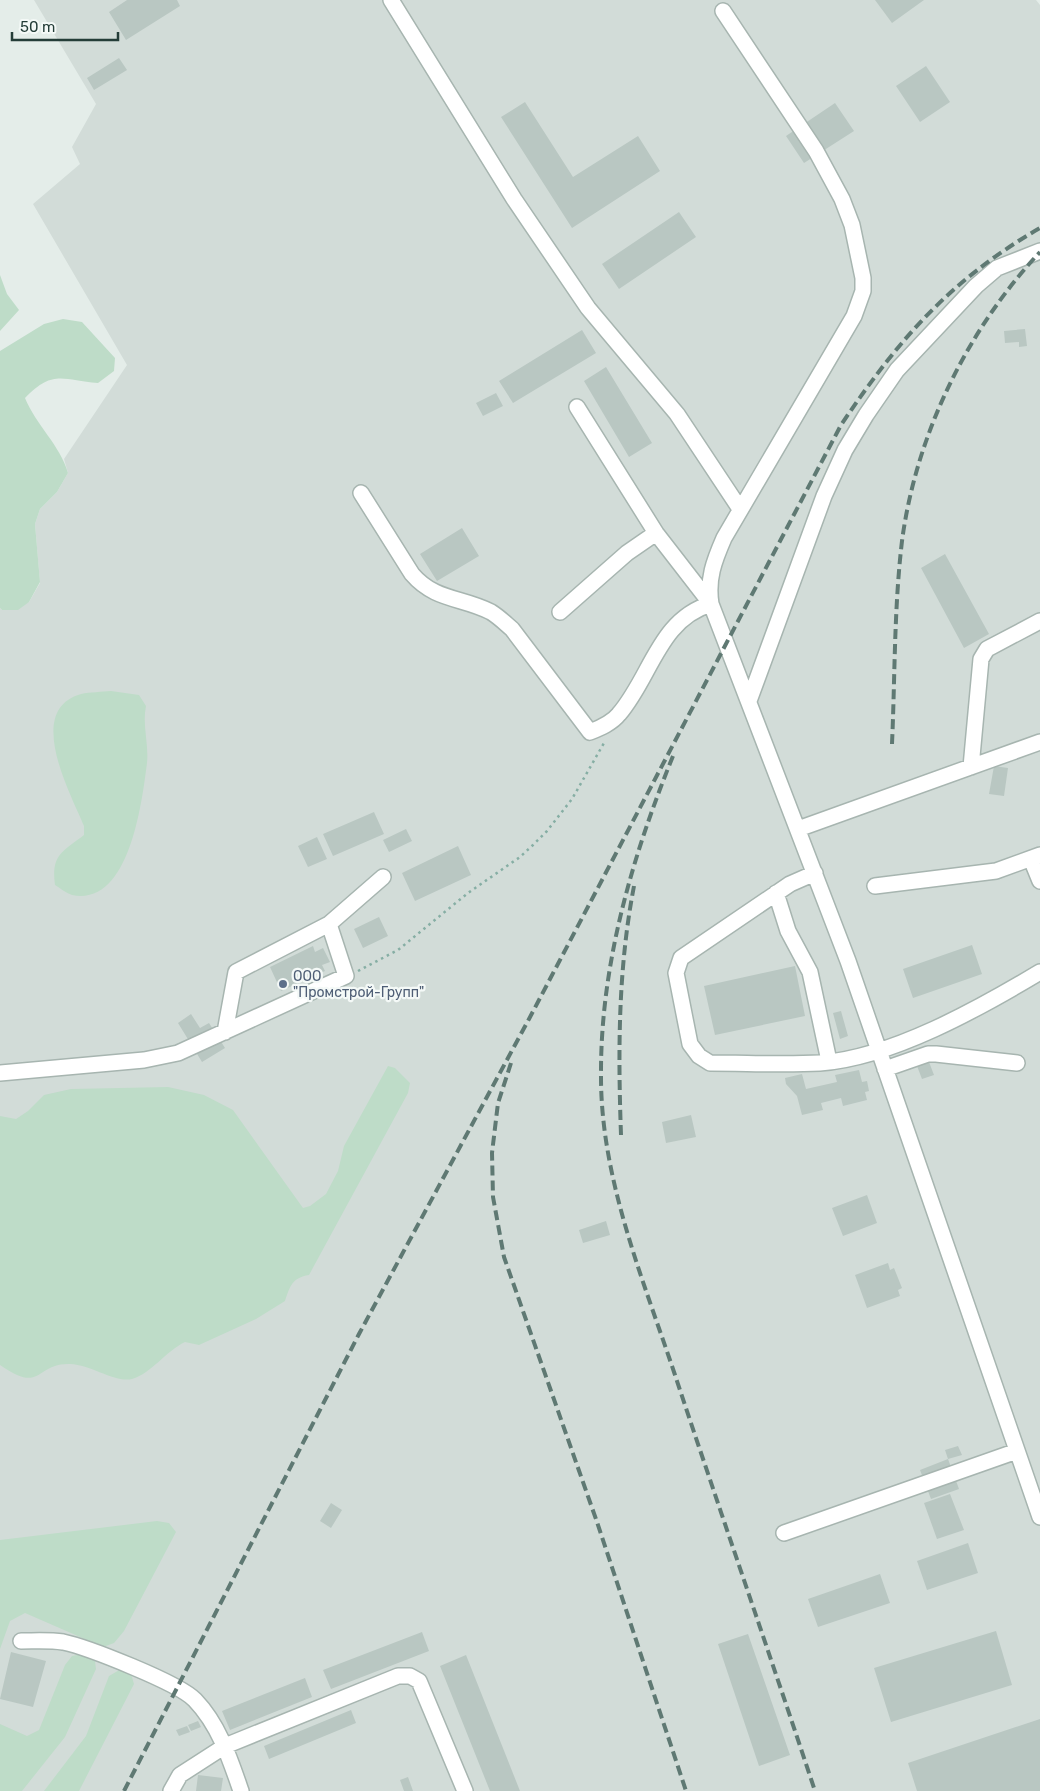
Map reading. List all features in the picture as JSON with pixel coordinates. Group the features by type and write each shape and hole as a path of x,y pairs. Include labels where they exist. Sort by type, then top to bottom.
{"street":[{"path":"391,0 514,199 588,308 677,414 740,509"},
{"path":"723,11 832,177 852,224 863,278 863,291 854,316 740,509 714,560 708,587 711,604 815,873 885,1068 1040,1517"},
{"path":"749,701 824,496 845,450 866,415 897,370 976,286 998,268 1040,251"},
{"path":"577,407 656,533 711,604"},
{"path":"361,493 412,574 421,585 433,593 490,612 512,629 590,732 619,715 679,621 695,609 711,604"},
{"path":"560,612 627,553 656,533"},
{"path":"971,767 981,659 987,650 1040,621"},
{"path":"798,829 1040,742"},
{"path":"875,886 996,871 1035,857 1040,881"},
{"path":"815,873 776,893 680,958 676,973 690,1044 699,1056 710,1062 830,1061 878,1050 910,1039 977,1008 1040,972"},
{"path":"225,1032 236,972 329,924 383,877"},
{"path":"776,893 788,931 810,972 830,1061"},
{"path":"0,1073 165,1056 185,1050 225,1032 346,976 329,924"},
{"path":"885,1068 922,1056 936,1054 1017,1063"},
{"path":"784,1533 1017,1451"},
{"path":"21,1641 51,1641 76,1646 171,1684 193,1698 202,1707 225,1746 242,1791"},
{"path":"171,1791 180,1775 225,1746 398,1676 410,1676 420,1681 465,1791"}],"path":[{"path":"346,976 398,950 468,893 527,851 547,831 572,799 606,739"}],"shaded area":[{"path":"34,0 1036,0 1040,5 1040,1791 0,1791 0,608 2,610 29,602 40,583 35,524 40,509 57,492 68,473 64,459 127,365 33,204 80,164 72,147 96,104"}],"green space":[{"path":"0,275 7,294 19,310 0,331"},
{"path":"63,319 82,322 115,358 114,371 98,383 58,378 51,380 43,383 25,398 35,417 54,444 68,473 57,492 40,509 35,524 40,582 29,602 18,610 2,610 0,608 0,351 44,324"},
{"path":"111,691 139,695 146,706 147,763 141,801 129,848 120,869 107,885 92,894 72,895 55,885 55,867 57,860 64,850 84,835 84,826 62,774 56,754 53,734 56,717 64,703 81,694"},
{"path":"388,1066 395,1068 410,1083 408,1093 309,1275 299,1278 292,1284 285,1301 256,1319 199,1345 185,1342 146,1372 132,1379 125,1380 87,1367 70,1364 58,1365 32,1378 14,1374 0,1365 0,1116 16,1119 28,1111 44,1095 71,1089 168,1087 204,1095 233,1110 303,1208 310,1206 326,1194 338,1171 344,1146"},
{"path":"157,1521 169,1523 176,1532 124,1631 114,1643 103,1647 25,1613 10,1621 0,1649 0,1540"},
{"path":"82,1654 95,1661 96,1669 65,1737 22,1791 0,1791 0,1724 27,1736 39,1730 65,1665 72,1656"},
{"path":"121,1669 131,1674 134,1684 79,1791 44,1791 86,1736 109,1676"}],"building":[{"path":"127,0 177,0 180,6 126,40 109,12"},
{"path":"875,0 924,0 892,23"},
{"path":"119,58 127,70 94,90 87,78"},
{"path":"926,66 950,102 920,122 896,86"},
{"path":"525,102 573,177 638,136 660,171 572,228 501,117"},
{"path":"835,103 854,131 804,163 786,136"},
{"path":"679,212 696,237 619,289 602,264"},
{"path":"1025,329 1027,346 1019,347 1019,342 1005,343 1004,331"},
{"path":"582,330 596,353 513,403 499,381"},
{"path":"606,367 652,443 629,457 584,381"},
{"path":"496,393 503,406 483,416 476,403"},
{"path":"462,528 479,556 437,581 420,554"},
{"path":"945,554 989,634 964,648 921,568"},
{"path":"994,766 1008,768 1004,796 989,794"},
{"path":"374,812 384,834 333,856 323,834"},
{"path":"406,829 412,841 389,852 383,840"},
{"path":"317,837 327,859 308,867 298,846"},
{"path":"458,846 471,875 415,901 402,873"},
{"path":"379,917 388,936 363,948 354,929"},
{"path":"972,945 982,974 913,998 903,969"},
{"path":"313,946 315,952 323,948 330,962 322,965 325,971 281,991 270,967"},
{"path":"795,966 805,1016 715,1035 704,986"},
{"path":"841,1011 848,1036 840,1039 833,1013"},
{"path":"191,1014 200,1028 209,1023 225,1048 202,1062 178,1023"},
{"path":"929,1062 934,1075 922,1079 917,1066"},
{"path":"859,1070 862,1082 867,1081 869,1091 865,1092 867,1100 843,1106 841,1098 821,1103 823,1110 802,1115 797,1096 786,1084 785,1078 802,1074 806,1089 837,1082 835,1075"},
{"path":"691,1115 696,1137 666,1143 662,1122"},
{"path":"867,1195 877,1223 843,1236 832,1208"},
{"path":"606,1221 610,1235 583,1243 579,1230"},
{"path":"888,1263 890,1270 894,1268 902,1288 898,1290 900,1296 867,1308 855,1275"},
{"path":"958,1446 962,1455 948,1459 945,1450"},
{"path":"948,1459 959,1489 931,1499 920,1470"},
{"path":"950,1494 964,1530 937,1539 924,1503"},
{"path":"331,1503 342,1510 331,1528 320,1521"},
{"path":"968,1543 978,1573 927,1590 917,1561"},
{"path":"880,1574 890,1603 818,1627 808,1599"},
{"path":"996,1631 1012,1685 891,1722 874,1668"},
{"path":"422,1632 429,1651 331,1689 323,1670"},
{"path":"748,1634 790,1755 759,1766 718,1644"},
{"path":"11,1652 46,1661 33,1707 0,1699"},
{"path":"466,1655 520,1791 490,1791 440,1666"},
{"path":"305,1678 312,1697 230,1730 222,1711"},
{"path":"351,1710 356,1723 269,1759 264,1746"},
{"path":"1040,1719 1040,1791 917,1791 908,1763"},
{"path":"198,1721 201,1727 191,1731 188,1725"},
{"path":"187,1726 190,1732 179,1736 176,1730"},
{"path":"198,1775 223,1778 221,1791 196,1791"},
{"path":"408,1777 413,1791 404,1791 400,1780"}],"railway":[{"path":"124,1791 359,1334 529,1019 841,425 883,366 928,314 979,269 1040,228"},
{"path":"892,744 899,566 909,501 919,462 949,386 968,350 1014,282 1040,252"},
{"path":"673,756 644,833 632,873 621,913 606,994 602,1035 601,1077 608,1153 616,1191 638,1265 815,1791"},
{"path":"621,1135 620,1010 625,948 634,886"},
{"path":"511,1063 498,1103 492,1153 493,1197 504,1257 597,1522 686,1791"}],"place":[{"name":"ООО \"Промстрой-Групп\"","path":"283,984"}]}
